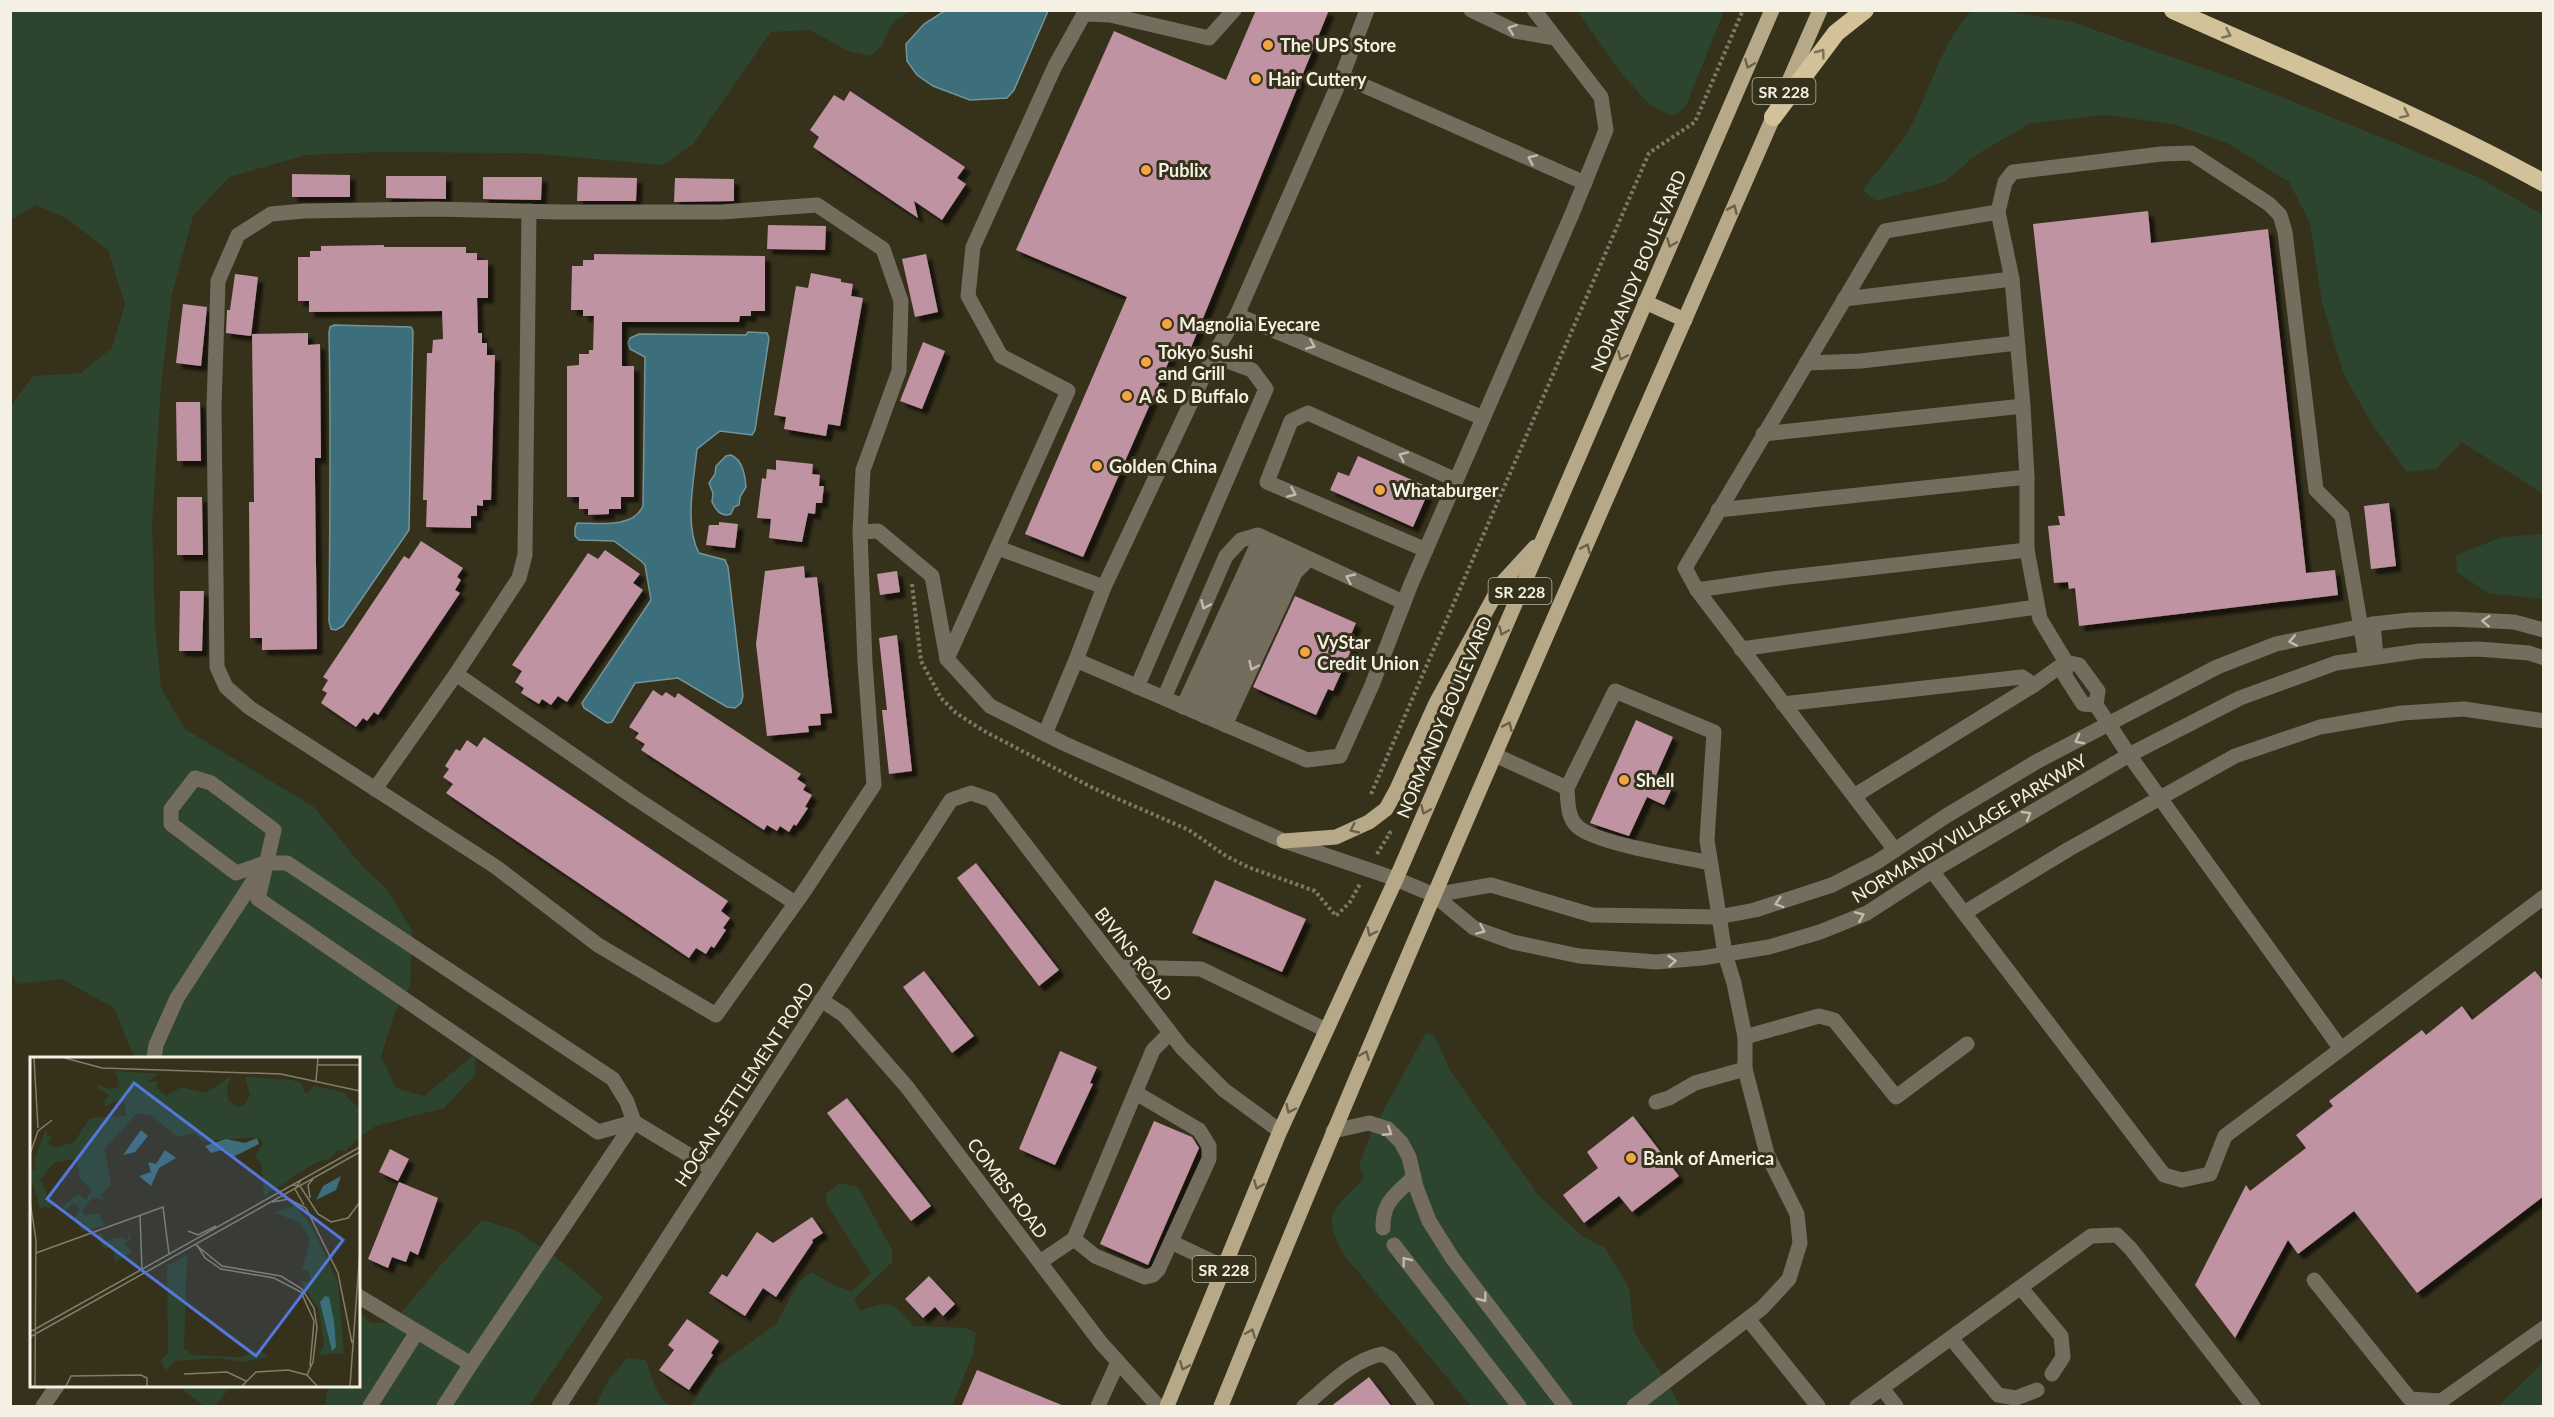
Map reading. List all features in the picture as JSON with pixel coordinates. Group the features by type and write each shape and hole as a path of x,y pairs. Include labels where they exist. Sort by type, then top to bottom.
{"highway":[{"path":"1773,117 1836,33 1865,10"},
{"path":"2173,10 2400,111 2544,183"}],"main road":[{"name":"NORMANDY BOULEVARD","path":"1167,1407 1280,1131 1396,879 1772,10"},
{"name":"SR 228","path":"1221,1407 1333,1131 1820,10"},
{"path":"1646,302 1685,320"},
{"path":"1284,841 1336,837 1369,822 1386,808 1436,704 1501,584 1543,538"}],"street":[{"path":"947,659 1068,391 1001,356 968,296 973,247 1055,66 1084,14 1110,15 1209,38 1234,10"},
{"path":"1045,734 1104,587 1213,356 1237,315 1342,76 1367,10"},
{"path":"1471,10 1515,31 1555,38"},
{"path":"1076,660 1307,760 1340,756 1372,685 1403,603 1606,130 1601,97 1534,10"},
{"path":"1342,76 1585,183"},
{"path":"2341,1049 2129,756 2096,705 2098,691 2079,665 2066,662 2040,619 2027,550 2027,477 2012,279 1998,212 2005,182 2013,172 2162,154 2191,153 2269,204 2280,215 2285,232 2316,490 2342,516 2367,626 2371,657"},
{"path":"817,205 883,249 901,301 899,371 863,470 860,532 865,663 874,785 716,1015 598,945 496,867 250,708 226,687 217,667 214,407 218,281 238,235 271,214 304,211 434,209 721,212 817,205"},
{"path":"375,789 456,674 519,578 525,555 529,211"},
{"path":"1894,850 1697,591 1685,567 1885,231 1998,212"},
{"path":"1844,299 2012,279"},
{"path":"1237,315 1483,418"},
{"path":"1806,363 1861,361 2017,343"},
{"path":"1137,687 1266,389 1252,370 1213,356"},
{"path":"1763,434 2023,406"},
{"path":"1426,549 1267,482 1291,421 1308,413 1456,480"},
{"path":"1718,510 2027,477"},
{"path":"860,532 878,531 933,576 947,659"},
{"path":"1164,698 1226,556 1241,540 1277,544 1403,603"},
{"path":"1204,716 1277,544"},
{"path":"1204,716 1277,544"},
{"path":"998,548 1104,587"},
{"path":"1697,591 1772,579 2027,550"},
{"path":"1204,716 1296,573 1309,559"},
{"path":"1741,649 2037,607"},
{"name":"NORMANDY VILLAGE PARKWAY","path":"1434,896 1491,885 1592,915 1718,917 1771,905 1832,885 1877,862 2036,762 2217,667 2257,651 2277,644 2410,620 2452,619 2514,622 2544,630"},
{"name":"NORMANDY VILLAGE PARKWAY","path":"947,659 990,706 1045,734 1284,841 1396,879 1434,896 1474,928 1513,942 1579,956 1656,962 1769,947 1867,913 1932,871 2129,756 2240,698 2336,663 2420,651 2478,649 2529,654 2544,658"},
{"path":"1854,796 2034,685 2066,662"},
{"path":"456,674 635,798 795,903"},
{"path":"1784,704 2022,677 2034,685"},
{"path":"1634,1407 1762,1308 1789,1279 1800,1243 1797,1214 1767,1154 1745,1069 1744,1037 1718,917 1707,840 1714,732 1615,691 1567,788 1568,810 1578,827 1607,840 1710,862"},
{"path":"1964,913 2069,849 2235,756 2320,727 2402,713 2464,709 2544,721"},
{"path":"1495,755 1567,788"},
{"path":"634,1122 598,1132 258,899 265,862 274,830 211,783 195,778 171,809 171,824 236,873 265,862 287,863 614,1079 627,1102 634,1122 712,1169"},
{"name":"BIVINS ROAD","path":"971,792 991,800 1182,1048 1224,1090 1280,1131"},
{"name":"HOGAN SETTLEMENT ROAD","path":"559,1407 951,800 971,792"},
{"path":"154,1057 156,1045 177,998 265,862"},
{"path":"1932,871 2164,1175 2182,1180 2210,1174 2225,1136 2544,897"},
{"path":"1120,967 1201,969 1326,1030"},
{"name":"COMBS ROAD","path":"821,1000 844,1015 907,1088 1118,1362 1158,1407"},
{"path":"1744,1037 1819,1016 1834,1020 1896,1096 1967,1044"},
{"path":"1040,1262 1074,1239 1153,1050 1170,1033"},
{"path":"1656,1102 1669,1098 1695,1083 1745,1069"},
{"path":"1074,1239 1095,1256 1145,1277 1153,1275 1158,1270 1209,1159 1209,1146 1198,1130 1136,1093"},
{"path":"444,1407 634,1122"},
{"path":"1333,1131 1369,1123 1388,1129 1401,1142 1409,1157 1429,1221 1453,1259 1564,1407"},
{"path":"1383,1228 1382,1214 1391,1198 1414,1177"},
{"path":"1857,1407 2091,1236 2117,1235 2131,1249 2253,1407"},
{"path":"1171,1242 1224,1267"},
{"path":"1394,1245 1520,1407"},
{"path":"2314,1280 2410,1399 2441,1401 2544,1328"},
{"path":"2021,1288 2061,1336 2063,1357 2052,1374"},
{"path":"360,1297 471,1364"},
{"path":"1748,1319 1818,1407"},
{"path":"370,1407 417,1332"},
{"path":"1952,1338 1998,1395 2016,1398 2037,1390"},
{"path":"1304,1407 1344,1373 1370,1356 1382,1354 1390,1359 1427,1407"},
{"path":"1098,1407 1118,1362"},
{"path":"43,1407 56,1387"},
{"path":"1882,1388 1896,1407"}],"green space":[{"path":"1972,10 2005,11 2072,22 2257,87 2478,177 2543,215 2543,494 2462,442 2436,469 2407,472 2372,424 2344,375 2322,303 2310,223 2289,182 2229,144 2173,124 2105,115 2031,123 1979,153 1944,182 1876,201 1863,190 1908,131 1945,50 1961,23"},
{"path":"11,11 910,11 893,22 881,47 870,56 848,51 810,30 771,32 693,144 663,165 527,153 377,152 306,155 229,177 193,216 172,294 161,385 152,524 155,626 161,688 185,729 314,807 363,867 386,888 412,930 410,986 395,1012 381,1057 396,1088 424,1096 475,1054 475,1075 444,1108 376,1126 360,1136 360,1057 137,1057 134,1056 114,1008 62,979 17,984 11,973 11,406 33,376 81,373 112,348 125,304 108,250 66,218 36,205 11,220"},
{"path":"1577,11 1724,11 1686,106 1674,116 1651,106 1622,74"},
{"path":"2543,534 2543,599 2488,593 2457,572 2456,555 2502,537"},
{"path":"1426,1033 1434,1035 1451,1072 1539,1196 1581,1235 1605,1248 1629,1288 1634,1332 1680,1406 1471,1406 1343,1254 1333,1228 1334,1211 1364,1178 1359,1166 1372,1131"},
{"path":"839,1183 858,1187 892,1250 892,1262 854,1299 860,1311 885,1304 895,1307 914,1326 967,1328 976,1333 973,1353 952,1406 690,1406 718,1366 776,1324 799,1282 811,1272 833,1285 851,1291 871,1274 826,1202 826,1194"},
{"path":"482,1220 515,1230 561,1261 603,1297 529,1406 325,1406 328,1387 360,1387 360,1314 371,1323 393,1323 439,1267"},
{"path":"627,1358 645,1360 659,1393 667,1403 673,1406 595,1406 608,1381"},
{"path":"2543,1363 2543,1406 2498,1406"},
{"path":"179,1387 230,1387 215,1406 204,1406"}],"water":[{"path":"946,10 1048,11 1014,90 1007,98 970,100 933,86 917,75 907,61 906,44 924,24"},
{"path":"334,325 411,327 413,331 409,530 343,626 336,630 331,629 329,621 329,333 330,327"},
{"path":"748,332 767,333 769,338 755,430 752,435 720,431 697,449 691,516 694,542 699,553 725,560 728,567 743,696 741,703 735,708 727,707 678,678 635,683 612,722 607,723 584,708 582,703 651,600 645,565 641,561 614,541 579,540 575,536 575,528 577,523 604,524 623,521 638,513 643,506 645,357 630,349 628,343 630,338 639,334 746,335"},
{"path":"731,455 741,464 746,487 740,497 739,505 734,507 731,514 724,515 718,512 712,502 713,493 709,483 715,474 716,466 726,456"}],"building":[{"path":"1256,10 1329,10 1190,350 1176,345 1083,557 1025,534 1127,297 1016,250 1114,31 1226,80"},
{"path":"850,91 965,167 957,178 966,184 942,220 914,201 918,218 813,147 819,137 810,130 834,95 844,101"},
{"path":"292,174 350,175 350,197 292,197"},
{"path":"386,176 446,176 446,199 386,198"},
{"path":"483,177 542,177 541,200 483,199"},
{"path":"578,177 637,178 636,201 577,201"},
{"path":"675,178 734,179 734,201 674,202"},
{"path":"2148,211 2151,243 2268,229 2306,573 2335,570 2338,595 2079,626 2075,588 2069,589 2068,582 2054,583 2048,526 2060,525 2058,516 2065,516 2033,224"},
{"path":"768,225 826,226 825,250 767,249"},
{"path":"384,245 384,247 466,247 466,253 477,253 477,260 488,260 488,298 477,298 478,333 482,333 482,343 487,343 487,355 495,355 491,500 483,500 483,506 477,505 477,516 471,516 471,528 426,527 427,500 423,500 427,353 432,353 433,340 443,339 442,311 309,312 309,301 298,301 298,257 310,257 310,251 321,251 321,246"},
{"path":"594,254 765,256 765,311 751,311 751,316 740,316 739,322 622,322 622,366 634,366 634,497 621,497 621,509 609,509 609,514 588,515 588,509 579,509 579,497 567,497 567,366 579,365 579,354 589,354 589,350 593,350 594,316 583,316 583,310 571,310 572,266 583,266 583,260 594,260"},
{"path":"926,254 938,312 915,317 902,259"},
{"path":"811,273 853,284 851,296 863,298 840,426 828,424 826,436 784,429 786,417 774,415 796,286 808,288"},
{"path":"235,274 258,277 251,336 226,333 227,310 230,310"},
{"path":"183,304 207,307 201,366 176,363"},
{"path":"308,333 308,345 320,344 321,458 315,458 317,649 262,650 262,638 250,638 249,502 254,502 252,334"},
{"path":"923,342 945,351 922,409 900,401"},
{"path":"176,402 200,402 201,461 177,461"},
{"name":"Whataburger","path":"1358,456 1430,488 1413,527 1330,490 1338,472 1349,476"},
{"path":"776,460 813,464 812,474 820,475 819,486 824,486 822,503 816,503 815,514 808,513 802,542 769,538 771,519 757,518 762,478 766,479 767,469 776,470"},
{"path":"177,497 202,497 203,555 177,555"},
{"path":"2389,503 2396,566 2371,569 2364,506"},
{"path":"719,522 738,524 735,548 706,545 709,525 719,525"},
{"path":"421,541 463,568 457,577 461,580 455,590 460,593 378,715 374,712 367,721 363,718 356,727 321,703 327,693 322,690 328,680 323,677 404,556 409,559"},
{"path":"605,550 640,574 633,583 643,590 567,702 558,696 551,705 542,699 539,704 521,693 524,688 515,682 522,671 512,665 588,553 598,559"},
{"path":"804,566 805,578 817,577 832,713 820,714 821,725 808,726 809,732 767,736 756,644 765,571"},
{"path":"897,571 900,592 880,595 877,574"},
{"path":"180,591 204,591 202,651 179,651"},
{"path":"1295,596 1356,623 1347,644 1353,646 1333,691 1328,689 1316,715 1253,687"},
{"path":"897,635 912,771 889,774 882,710 887,710 879,638"},
{"path":"653,690 662,696 666,692 675,698 678,693 801,774 797,779 806,785 803,790 812,795 805,807 808,808 796,826 794,824 789,832 780,826 777,831 767,825 764,830 641,750 645,744 635,738 639,733 629,727"},
{"path":"1636,720 1673,737 1654,780 1672,788 1664,805 1647,797 1629,836 1590,823"},
{"path":"484,737 728,901 721,911 730,918 723,928 726,930 714,948 711,946 706,954 696,948 689,958 446,793 453,784 443,777 449,769 445,766 456,749 460,751 467,740 477,747"},
{"path":"976,863 1059,970 1039,986 957,878"},
{"path":"1215,880 1306,919 1282,972 1192,933"},
{"path":"924,971 974,1036 952,1053 903,987"},
{"path":"2535,971 2544,982 2544,1196 2417,1293 2354,1211 2298,1254 2288,1240 2235,1338 2195,1285 2246,1185 2250,1191 2306,1148 2296,1135 2333,1106 2329,1101 2422,1030 2426,1035 2462,1006 2472,1020"},
{"path":"1060,1051 1097,1067 1090,1083 1093,1084 1055,1165 1019,1149"},
{"path":"847,1098 931,1206 911,1221 827,1113"},
{"path":"1633,1116 1679,1176 1632,1212 1619,1196 1584,1223 1563,1195 1598,1168 1587,1152"},
{"path":"1154,1121 1192,1137 1199,1148 1148,1265 1100,1244"},
{"path":"390,1149 409,1159 398,1181 379,1172"},
{"path":"399,1182 438,1198 418,1255 410,1251 406,1262 392,1257 388,1268 368,1259"},
{"path":"812,1217 823,1233 812,1240 813,1242 776,1297 763,1288 745,1316 709,1293 722,1274 727,1277 757,1232 773,1243"},
{"path":"929,1276 955,1304 943,1316 935,1307 923,1318 905,1299"},
{"path":"687,1319 719,1341 711,1353 713,1355 689,1390 659,1370 674,1350 668,1345"},
{"path":"977,1370 1064,1406 1064,1407 961,1407"},
{"path":"1369,1377 1392,1407 1330,1407"}],"place":[{"name":"The UPS Store","path":"1268,45"},
{"name":"Hair Cuttery","path":"1256,79"},
{"name":"Publix","path":"1146,170"},
{"name":"Magnolia Eyecare","path":"1167,324"},
{"name":"Tokyo Sushi and Grill","path":"1146,362"},
{"name":"A & D Buffalo","path":"1127,396"},
{"name":"Golden China","path":"1097,466"},
{"name":"Whataburger","path":"1380,490"},
{"name":"VyStar Credit Union","path":"1305,652"},
{"name":"Shell","path":"1624,780"},
{"name":"Bank of America","path":"1631,1158"}]}
